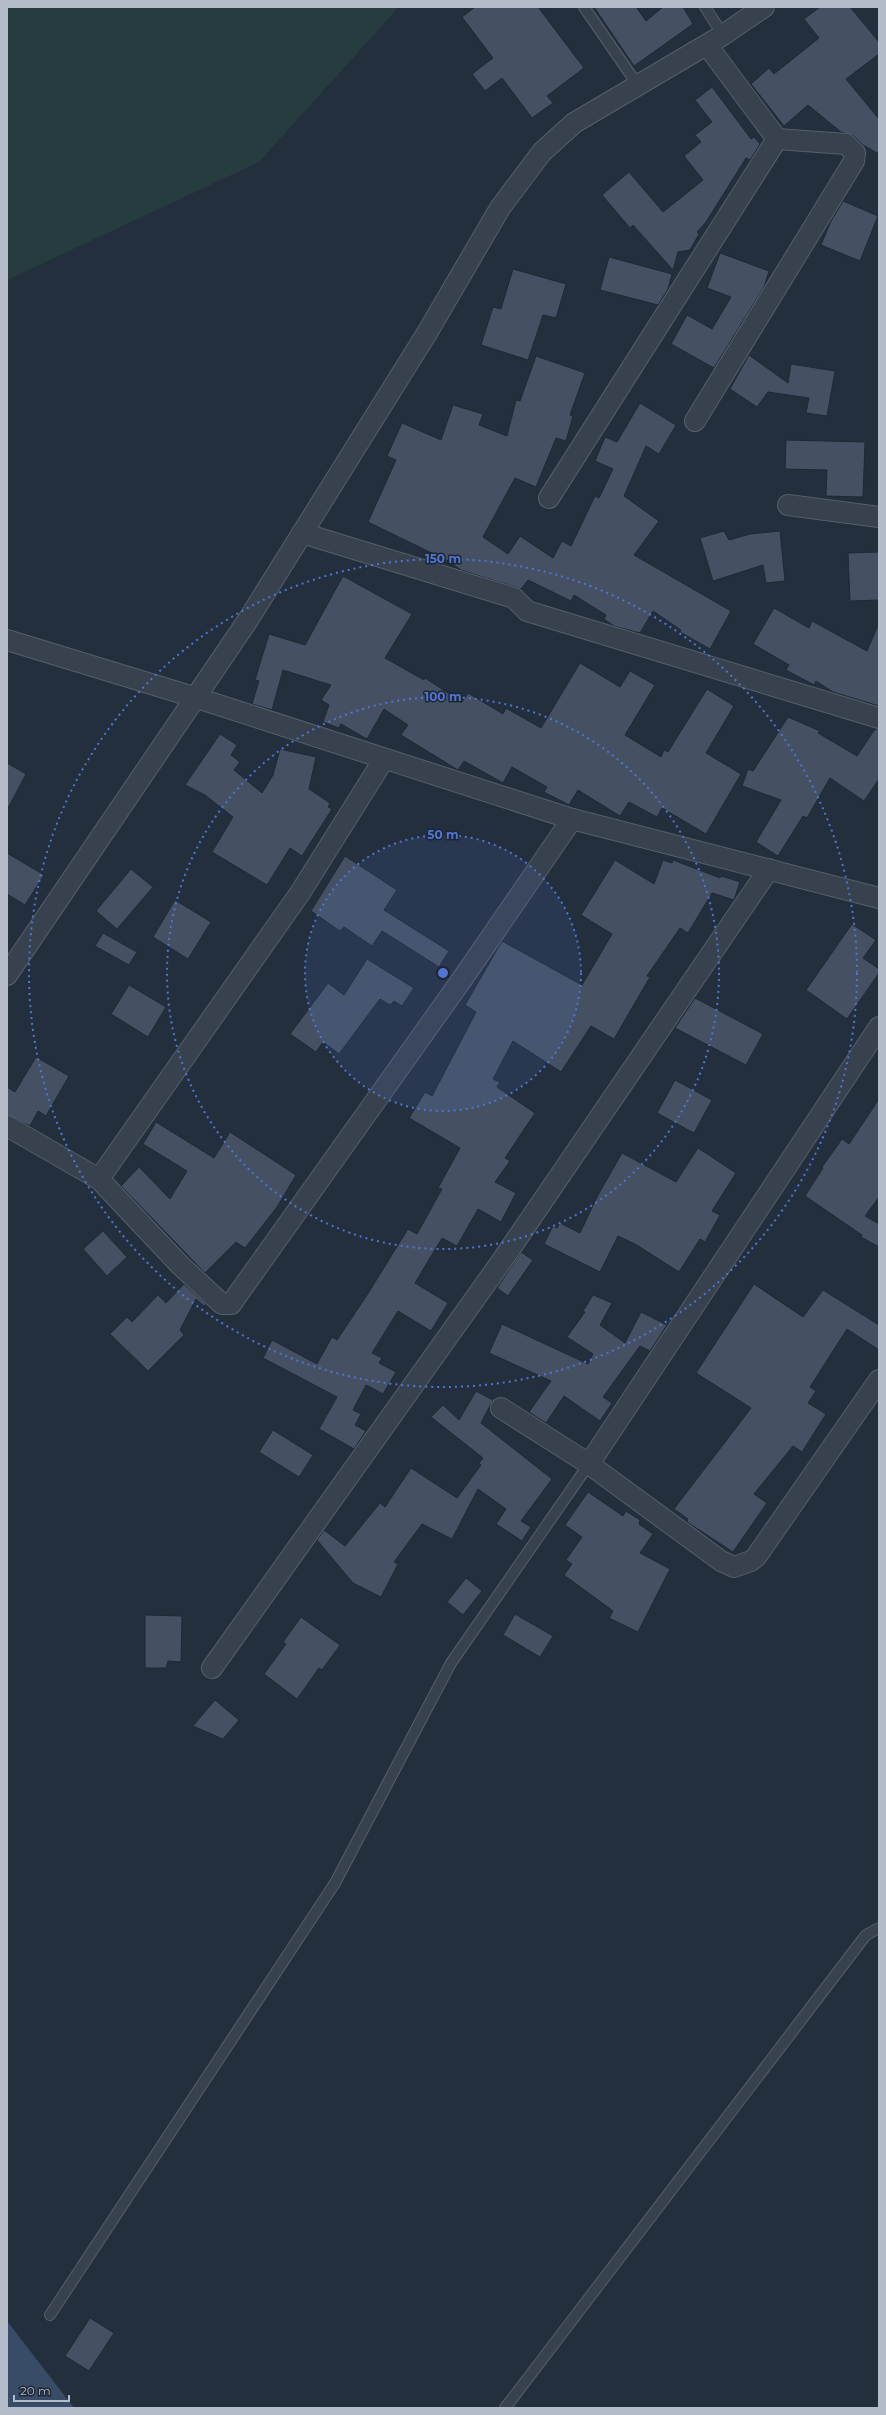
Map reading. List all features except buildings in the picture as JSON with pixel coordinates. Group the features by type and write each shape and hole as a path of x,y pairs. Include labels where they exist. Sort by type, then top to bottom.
{"street":[{"path":"7,975 197,698 427,333 504,202 542,152 574,123 637,84 715,40 764,7"},
{"path":"715,40 777,139"},
{"path":"695,421 854,161 854,153 846,144 777,139"},
{"path":"549,498 777,139"},
{"path":"788,505 879,517"},
{"path":"302,533 514,598 527,611 879,718"},
{"path":"7,640 197,698 572,819 879,898"},
{"path":"99,1179 300,893 384,759"},
{"path":"7,1126 99,1179 180,1265 222,1304 231,1304 463,978 572,819"},
{"path":"212,1668 501,1262 769,869"},
{"path":"589,1464 879,1027"},
{"path":"501,1408 589,1464 721,1561 734,1567 756,1557 879,1380"}],"lane":[{"path":"584,7 637,84"},
{"path":"705,7 715,40"},
{"path":"50,2315 334,1883 451,1663 589,1464"},
{"path":"505,2408 866,1935 879,1928"}],"green space":[{"path":"7,7 396,7 397,9 259,162 7,280"}],"water":[{"path":"7,2321 74,2408 7,2408"}]}
